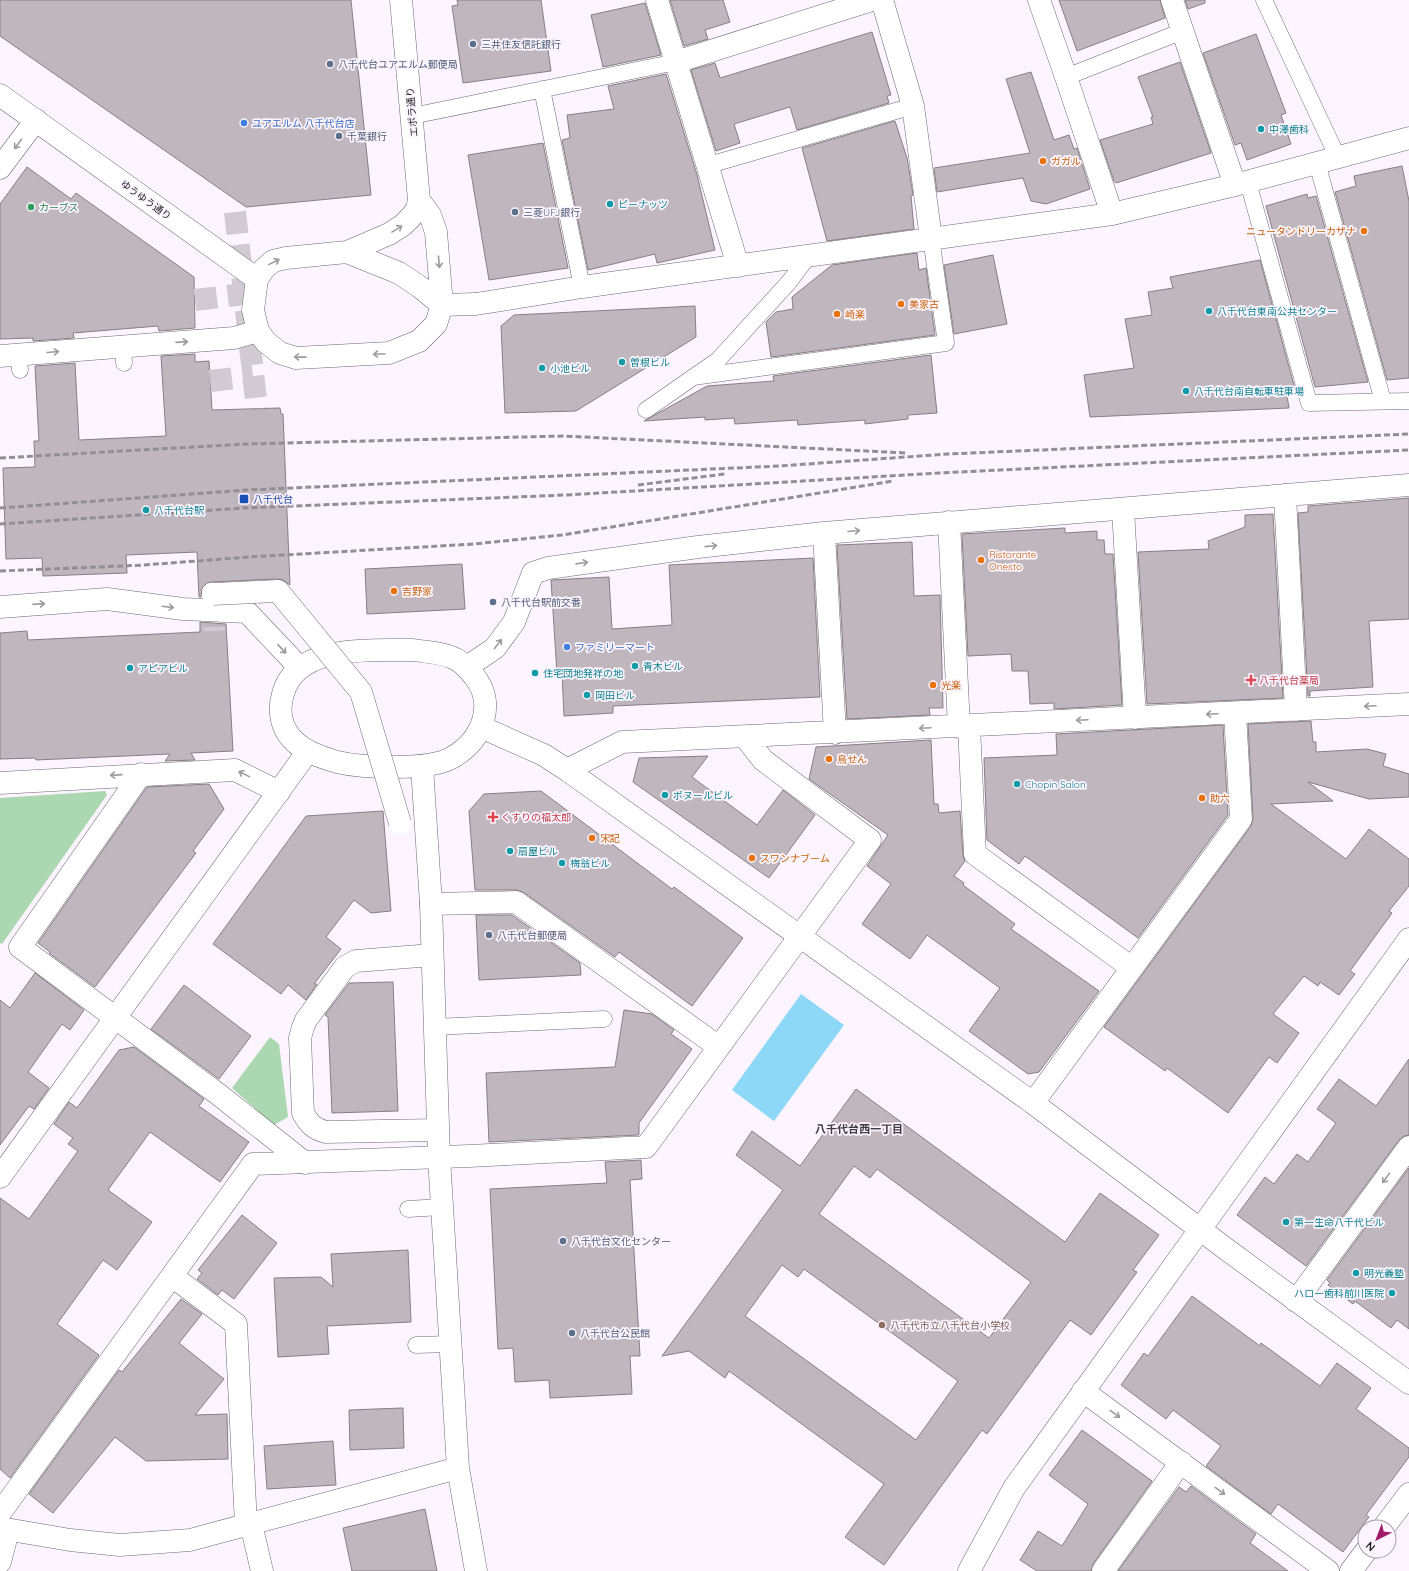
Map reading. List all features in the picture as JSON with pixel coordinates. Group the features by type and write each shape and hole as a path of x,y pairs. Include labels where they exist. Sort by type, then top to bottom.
{"street":[{"name":"エポラ通り","path":"401,0 419,200"},
{"path":"657,0 709,165 738,266"},
{"path":"676,62 872,0"},
{"path":"882,0 913,106 931,238"},
{"path":"1039,0 1112,214"},
{"path":"1172,0 1241,184"},
{"name":"ゆうゆう通り","path":"0,95 257,279"},
{"path":"0,168 36,120"},
{"path":"347,252 399,273 420,287 442,305 476,304 582,287 807,258 931,238 1112,214 1241,184 1409,138"},
{"path":"419,200 430,215 436,232 442,305 436,324 420,341 389,353 296,358 280,353 266,342 258,331 253,310 257,279 264,269 273,261 286,258 347,252 389,234 403,225 417,209 419,200"},
{"path":"13,360 123,355 234,338 258,331"},
{"path":"468,667 495,648 514,622 533,573 548,568 698,547 824,533 1409,485"},
{"path":"1285,495 1296,710"},
{"path":"1123,509 1135,718"},
{"path":"949,522 975,854 1132,968"},
{"path":"824,533 835,733"},
{"path":"213,594 278,591 361,692 400,823"},
{"path":"0,607 107,599 183,609 247,612 300,668"},
{"path":"413,650 452,657 468,667 479,682 485,699 486,709 481,727 475,737 453,758 422,767 370,766 338,762 308,751 301,747 288,735 282,720 280,704 284,688 293,674 300,668 320,657 339,653 413,650"},
{"path":"567,770 622,742 835,733 1409,704"},
{"path":"1033,1103 1241,819 1234,713"},
{"path":"481,727 544,756 567,770 800,935 1033,1103 1199,1229 1409,1383"},
{"path":"0,1562 3,1524 172,1276 253,1164 283,1169 305,1163 646,1146 870,840 763,760 745,737"},
{"path":"0,1177 308,751"},
{"path":"422,767 430,904 437,1130 458,1468 476,1571"},
{"path":"0,782 235,770 279,792"},
{"path":"141,774 20,947 218,1094 305,1163"},
{"path":"430,904 516,902 719,1047"},
{"path":"969,1571 1014,1488 1409,939"},
{"path":"432,955 356,961 345,968 306,1020 300,1038 303,1113 308,1123 315,1129 326,1132 437,1130"},
{"path":"1296,1301 1409,1147"},
{"path":"172,1276 236,1324 244,1402 248,1524 262,1571"},
{"path":"1083,1391 1182,1462 1328,1571"},
{"path":"1103,1571 1182,1462"},
{"path":"3,1524 120,1545 190,1540 458,1468"},
{"path":"1390,1519 1409,1494"},
{"path":"1351,1571 1360,1559"}],"lane":[{"path":"1264,0 1338,158"},
{"path":"1066,77 1183,31"},
{"path":"412,116 676,62"},
{"path":"542,89 582,287"},
{"path":"709,165 913,106"},
{"path":"1317,163 1383,401"},
{"path":"1241,184 1309,403 1409,401"},
{"path":"693,377 946,343 931,238"},
{"path":"646,410 718,360 789,282 807,258"},
{"path":"434,1027 604,1019"},
{"path":"408,1209 442,1207"},
{"path":"416,1345 450,1344"}],"green space":[{"path":"105,791 107,795 2,944 0,943 0,798"},
{"path":"270,1037 279,1044 288,1117 274,1125 232,1088"}],"water":[{"path":"801,994 844,1025 774,1121 732,1090"}],"building":[{"name":"ユアエルム 八千代台店","path":"0,0 351,0 371,195 246,207 0,36"},
{"path":"457,0 541,0 551,71 463,83 452,6 458,5"},
{"path":"670,0 723,0 730,22 705,30 708,39 684,46"},
{"path":"1059,0 1160,0 1165,18 1077,51"},
{"path":"1185,0 1205,0 1205,3 1188,9"},
{"path":"645,3 661,55 603,67 591,15"},
{"path":"872,32 891,95 887,96 889,103 797,130 790,107 734,124 740,143 716,151 691,70 715,63 720,78"},
{"path":"1256,34 1286,113 1281,115 1291,144 1247,160 1241,143 1235,145 1203,53"},
{"path":"1180,62 1211,153 1116,183 1100,140 1153,124 1151,117 1153,117 1138,77"},
{"path":"1031,72 1054,140 1069,135 1074,149 1077,148 1090,189 1046,204 1031,201 1023,178 937,192 934,168 1030,153 1006,79"},
{"path":"666,74 697,175 715,250 657,263 655,254 588,270 562,140 570,138 567,115 614,109 608,86"},
{"path":"895,121 907,158 913,195 911,196 914,229 827,241 802,148"},
{"name":"三菱UFJ銀行","path":"543,143 568,268 489,280 468,155"},
{"path":"1402,166 1409,201 1409,378 1387,380 1335,192 1356,186 1354,176"},
{"path":"27,167 71,199 76,193 194,277 195,328 159,331 158,326 73,333 74,338 33,341 33,338 0,339 0,204"},
{"path":"1307,194 1308,198 1316,196 1368,382 1315,387 1266,206"},
{"path":"917,253 919,270 926,268 935,335 771,357 766,322 776,312 793,309 792,297 832,265"},
{"path":"993,255 1007,324 954,334 944,265"},
{"path":"1260,260 1295,389 1286,390 1289,408 1090,417 1084,375 1134,368 1125,319 1152,315 1148,292 1173,288 1170,277"},
{"path":"695,306 696,337 576,411 505,413 501,326 514,315"},
{"name":"八千代台駅","path":"195,354 195,362 209,361 212,410 280,408 281,414 283,414 290,585 283,580 277,579 212,582 207,583 202,588 201,597 199,597 197,552 126,555 127,573 43,576 42,558 6,559 3,468 35,467 34,441 39,441 35,366 75,363 79,440 166,436 161,356"},
{"path":"931,355 937,413 908,415 908,419 865,424 865,420 798,425 797,420 735,424 734,418 705,420 705,417 644,421 707,386 774,381 773,376"},
{"path":"1409,498 1409,619 1369,621 1373,687 1310,691 1310,696 1308,696 1298,513 1308,512 1308,506"},
{"path":"1273,514 1283,698 1147,704 1138,552 1209,549 1208,541 1245,527 1245,515"},
{"path":"1065,528 1065,533 1097,531 1097,540 1104,540 1105,554 1113,554 1122,705 1054,709 1054,703 1030,704 1028,671 1012,671 1011,654 968,656 962,534"},
{"path":"912,542 914,596 940,595 943,708 929,708 930,715 847,719 837,545"},
{"path":"813,558 820,697 613,706 613,713 564,716 562,673 557,673 551,580 609,577 612,629 672,625 669,565"},
{"path":"462,564 465,609 367,614 365,569"},
{"name":"アピアビル","path":"200,622 226,624 233,751 191,753 195,760 165,761 170,754 36,760 35,758 0,759 0,633 27,631 28,640 200,632"},
{"path":"1311,721 1313,742 1316,742 1316,752 1367,749 1386,754 1383,766 1409,774 1409,797 1369,799 1308,782 1333,801 1271,804 1346,859 1369,829 1409,859 1409,886 1389,911 1392,913 1350,971 1355,974 1339,995 1320,982 1318,986 1304,976 1273,1014 1299,1033 1277,1063 1269,1057 1228,1113 1167,1068 1165,1071 1104,1027 1251,826 1253,818 1248,724"},
{"path":"1223,725 1228,815 1138,938 1025,856 1019,864 987,840 984,758 1057,755 1056,734"},
{"path":"931,740 934,804 938,804 939,813 960,811 963,855 965,861 954,876 964,883 963,885 1015,924 1011,929 1099,991 1039,1072 1028,1074 969,1031 1000,988 927,935 910,959 862,924 891,884 867,866 888,835 809,779 816,747"},
{"path":"708,756 692,777 757,825 783,790 815,815 769,878 633,782 639,758"},
{"path":"209,784 224,809 193,851 196,853 95,987 38,943 147,787"},
{"path":"541,791 672,889 674,887 743,938 692,1006 619,952 615,957 523,892 516,890 475,890 469,811 484,794"},
{"path":"383,811 391,911 371,913 354,900 326,937 341,949 314,984 317,984 306,1000 288,985 281,994 213,944 306,816"},
{"path":"476,915 512,915 580,963 581,975 479,980"},
{"path":"35,973 84,1010 70,1030 62,1024 28,1072 49,1088 34,1109 29,1106 0,1145 0,1000 10,1008"},
{"path":"393,982 398,1111 332,1113 328,1017 325,1015 349,983"},
{"path":"184,985 251,1036 219,1079 151,1029"},
{"path":"624,1010 652,1014 674,1030 671,1034 692,1049 639,1123 639,1135 489,1142 486,1073 615,1067"},
{"path":"134,1047 204,1099 199,1106 249,1142 220,1182 150,1132 108,1190 152,1222 117,1270 103,1260 57,1324 99,1355 10,1478 0,1469 0,1198 29,1219 78,1151 68,1144 73,1138 54,1124 69,1102 77,1108 119,1050"},
{"path":"1409,1059 1409,1135 1404,1136 1399,1140 1306,1266 1237,1215 1265,1177 1274,1184 1297,1154 1308,1162 1336,1123 1317,1109 1339,1079 1376,1106"},
{"path":"856,1089 1065,1242 1100,1193 1159,1235 1133,1270 1137,1272 1091,1335 1070,1320 987,1434 982,1430 884,1565 845,1537 884,1484 729,1371 725,1378 689,1351 662,1356 783,1190 736,1155 752,1131 800,1166","holes":["854,1166 870,1178 877,1169 1031,1282 989,1338 819,1214","782,1265 798,1277 804,1269 958,1381 916,1440 745,1316"]},
{"path":"641,1160 642,1179 630,1180 640,1356 630,1356 632,1394 550,1398 549,1380 515,1382 513,1348 498,1349 490,1189 607,1183 605,1162"},
{"path":"1409,1168 1409,1329 1397,1320 1391,1328 1355,1301 1353,1304 1328,1285 1330,1283 1327,1280"},
{"path":"242,1215 277,1243 234,1299 222,1290 218,1295 197,1279 202,1273 198,1270"},
{"path":"408,1250 411,1322 327,1326 329,1354 278,1357 274,1278 321,1277 333,1287 331,1254"},
{"path":"1192,1296 1260,1346 1261,1343 1320,1386 1337,1363 1371,1388 1356,1409 1409,1448 1409,1457 1366,1515 1369,1517 1368,1519 1357,1519 1357,1533 1343,1552 1278,1504 1271,1514 1206,1466 1221,1446 1173,1410 1166,1419 1121,1385 1144,1353 1148,1356"},
{"path":"181,1299 202,1314 179,1343 224,1379 195,1415 227,1414 228,1459 146,1461 115,1437 53,1513 29,1494 119,1370 122,1372"},
{"path":"403,1408 404,1448 350,1450 349,1410"},
{"path":"1082,1430 1152,1481 1093,1564 1091,1571 1037,1571 1020,1560 1038,1531 1062,1546 1088,1504 1049,1475"},
{"path":"333,1441 336,1485 267,1489 264,1446"},
{"path":"1191,1486 1256,1534 1250,1543 1288,1571 1118,1571 1179,1487 1186,1492"},
{"path":"425,1509 437,1571 352,1571 343,1528"}],"tunnel":[{"path":"235,212 257,409"},
{"path":"195,300 244,294"},
{"path":"210,381 253,376"},
{"path":"213,594 214,631"}],"railway":[{"path":"0,508 247,490 779,466 948,454 1409,434"},
{"path":"0,458 246,444 563,436 907,453"},
{"path":"0,524 244,508 566,495 939,473 1409,450"},
{"path":"638,485 725,474"},
{"path":"0,571 144,565 249,557 474,544 562,535 893,481"}],"place":[{"name":"三井住友信託銀行","path":"473,44"},
{"name":"八千代台ユアエルム郵便局","path":"330,64"},
{"name":"ユアエルム 八千代台店","path":"244,123"},
{"name":"中澤歯科","path":"1261,129"},
{"name":"千葉銀行","path":"339,136"},
{"name":"ガガル","path":"1043,161"},
{"name":"ピーナッツ","path":"610,204"},
{"name":"カーブス","path":"31,207"},
{"name":"三菱UFJ銀行","path":"515,212"},
{"name":"ニュータンドリーカザナ","path":"1364,231"},
{"name":"美家古","path":"901,304"},
{"name":"八千代台東南公共センター","path":"1209,311"},
{"name":"崎楽","path":"837,314"},
{"name":"曽根ビル","path":"622,362"},
{"name":"小池ビル","path":"542,368"},
{"name":"八千代台南自転車駐車場","path":"1186,391"},
{"name":"八千代台","path":"244,499"},
{"name":"八千代台駅","path":"146,510"},
{"name":"Ristorante Onesto","path":"981,560"},
{"name":"吉野家","path":"394,591"},
{"name":"八千代台駅前交番","path":"493,602"},
{"name":"ファミリーマート","path":"567,647"},
{"name":"青木ビル","path":"635,666"},
{"name":"アピアビル","path":"130,668"},
{"name":"住宅団地発祥の地","path":"535,673"},
{"name":"八千代台薬局","path":"1251,680"},
{"name":"光楽","path":"933,685"},
{"name":"岡田ビル","path":"587,695"},
{"name":"鳥せん","path":"829,759"},
{"name":"Chopin Salon","path":"1017,784"},
{"name":"ボヌールビル","path":"665,795"},
{"name":"助六","path":"1202,798"},
{"name":"くすりの福太郎","path":"493,817"},
{"name":"宋記","path":"592,838"},
{"name":"扇屋ビル","path":"510,851"},
{"name":"スワンナブーム","path":"752,858"},
{"name":"梅翁ビル","path":"562,863"},
{"name":"八千代台郵便局","path":"489,935"},
{"name":"第一生命八千代ビル","path":"1286,1222"},
{"name":"八千代台文化センター","path":"563,1241"},
{"name":"明光義塾","path":"1356,1273"},
{"name":"ハロー歯科前川医院","path":"1392,1293"},
{"name":"八千代市立八千代台小学校","path":"882,1325"},
{"name":"八千代台公民館","path":"572,1333"}],"district":[{"name":"八千代台西一丁目","path":"859,1129"}]}
